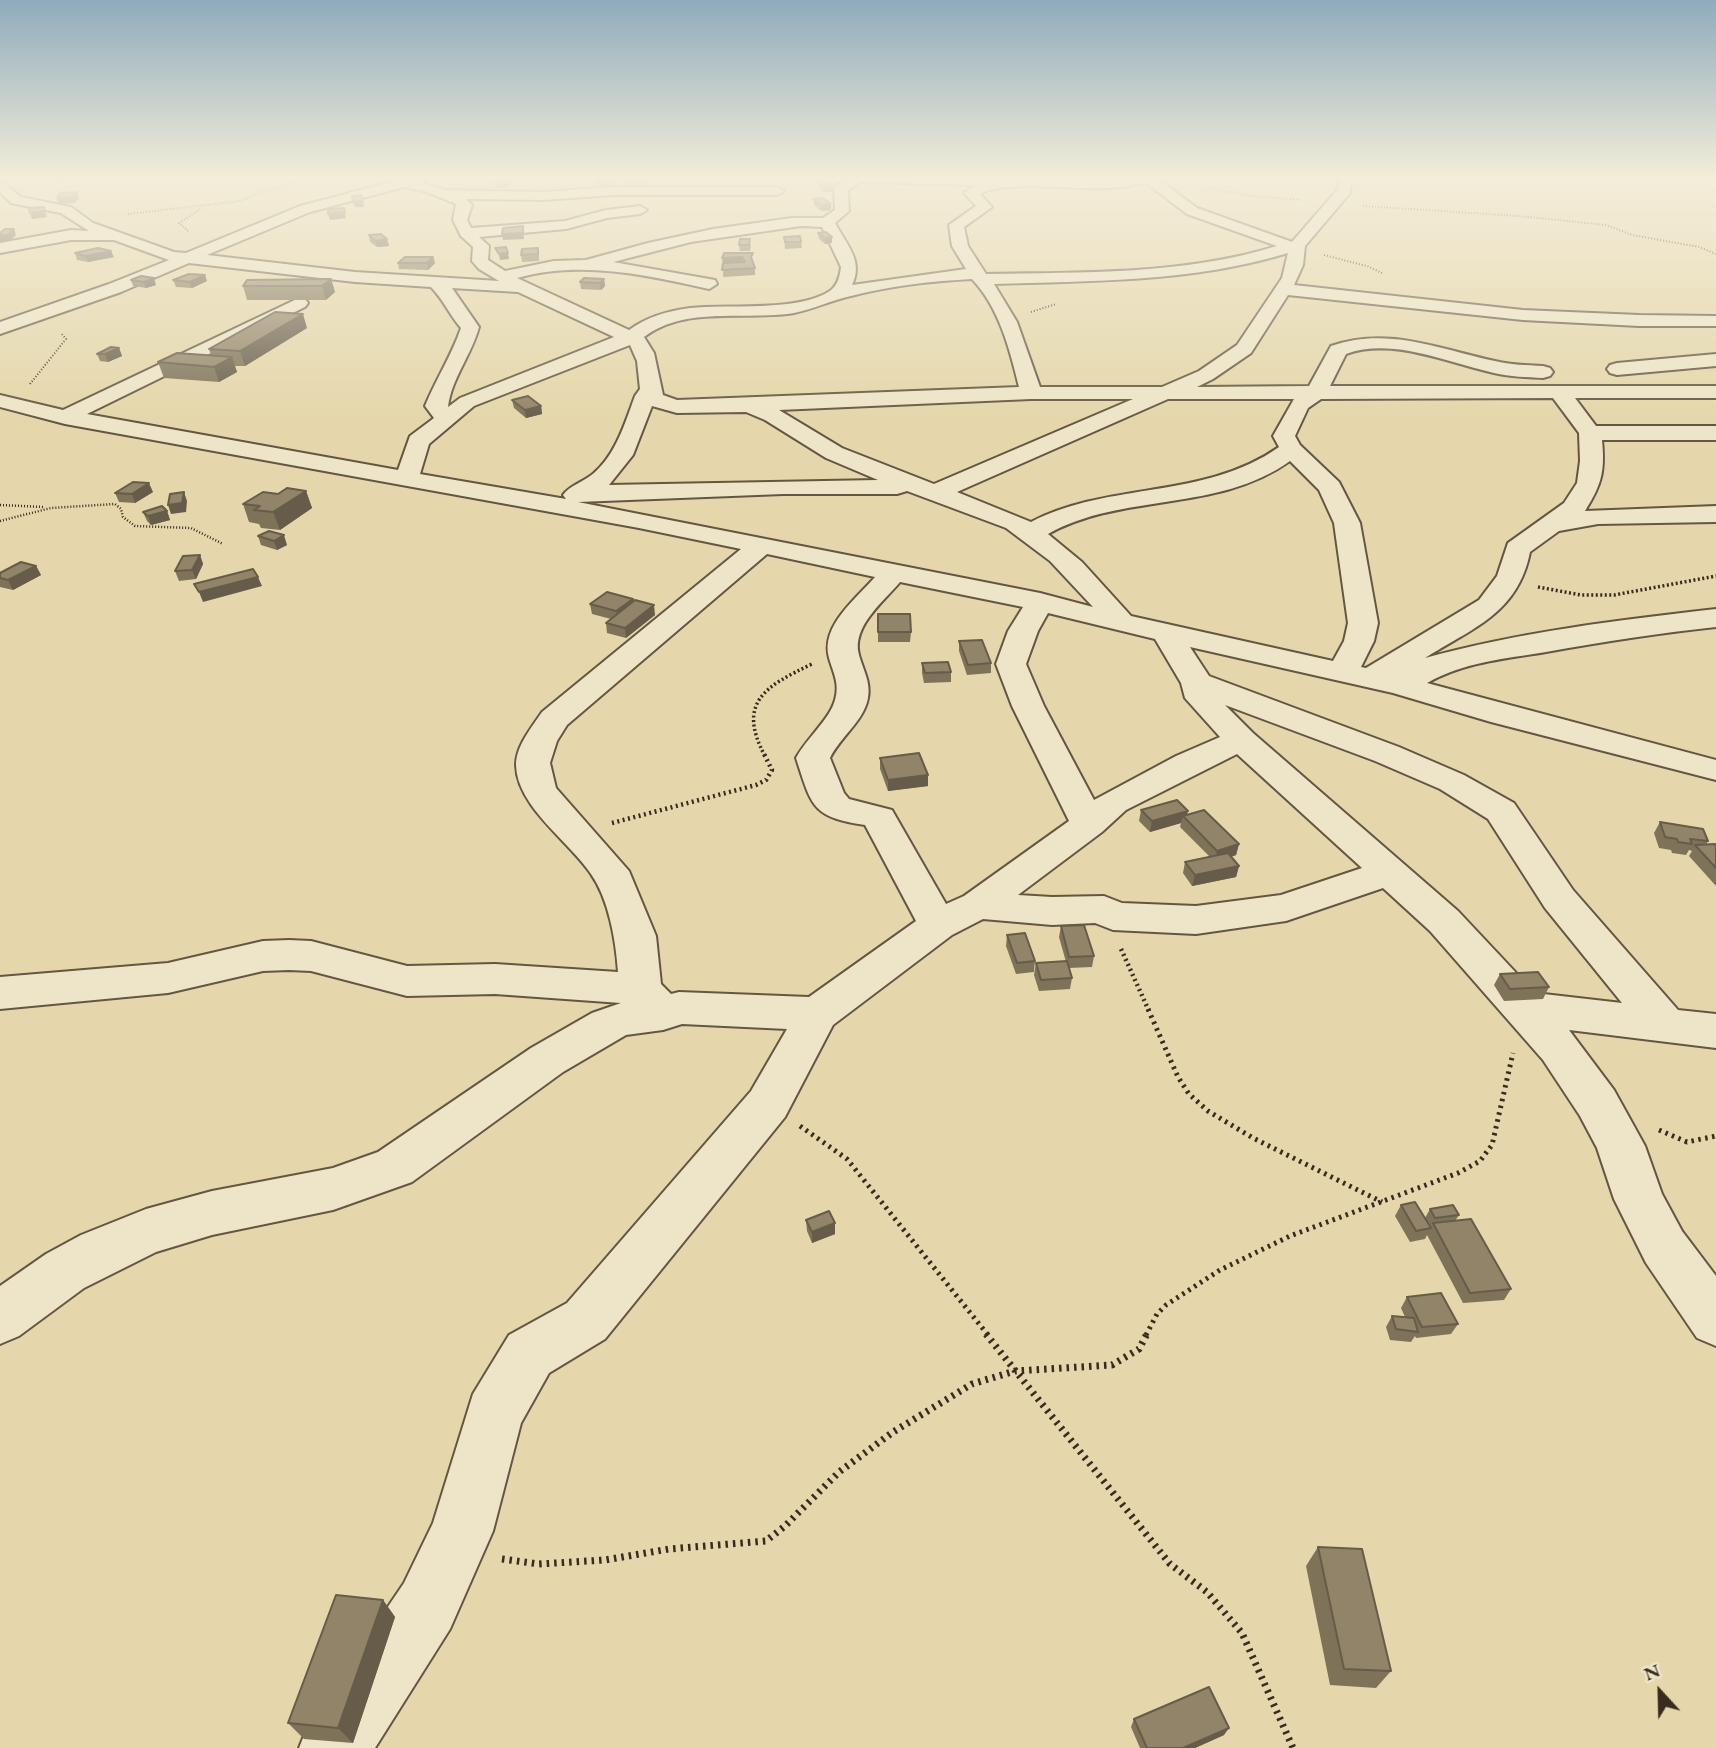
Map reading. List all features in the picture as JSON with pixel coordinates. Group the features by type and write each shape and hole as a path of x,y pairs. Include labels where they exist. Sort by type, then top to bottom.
{"street":[{"path":"0,328 115,288 182,260"},
{"path":"209,260 355,277 523,288"},
{"path":"480,260 523,288 632,337 642,345 650,391 654,399 671,404 748,405 1031,393 1316,393 1561,382 1716,392"},
{"path":"585,266 606,260"},
{"path":"836,294 846,285 851,272 847,260"},
{"path":"968,260 996,299 1009,325 1031,393"},
{"path":"407,478 415,445 467,402 632,337 652,322 675,316 798,307 836,294 893,283 976,273 1129,273 1189,260"},
{"path":"581,493 924,489 1206,375 1244,349 1296,265 1295,260"},
{"path":"976,273 994,261"},
{"path":"504,276 540,269 585,266 682,278 712,263 705,293 686,306"},
{"path":"435,281 451,297 457,312 470,327 465,345 450,371 436,406 446,418"},
{"path":"1282,289 1529,315 1647,321 1716,321"},
{"path":"552,301 601,303"},
{"path":"65,417 299,303"},
{"path":"650,305 798,307"},
{"path":"1343,671 1359,641 1363,623 1347,523 1330,487 1291,449 1284,436 1299,405 1316,393 1338,350 1366,342 1384,341 1418,346 1561,382 1590,433 1592,461 1589,483 1574,508 1517,549 1511,578 1496,598 1475,617 1418,648 1369,680"},
{"path":"1598,370 1716,360"},
{"path":"554,504 597,484 618,463 645,396 650,391"},
{"path":"7,403 65,417 554,504 1040,602 1293,663 1343,671 1369,680 1400,685 1503,715 1716,770"},
{"path":"748,405 784,420 819,446 1015,523 1031,533 1143,628 1197,683 1387,754 1452,782 1501,811 1559,899 1665,1025"},
{"path":"1590,433 1716,433"},
{"path":"1031,533 1058,518 1079,511 1234,480 1263,470 1291,449"},
{"path":"1553,524 1598,516 1716,514"},
{"path":"652,1001 636,936 610,871 539,791 533,763 540,741 554,719 762,545"},
{"path":"893,573 846,629 840,644 852,675 852,702 824,736 813,758 831,803 844,812 871,814 879,818 958,915"},
{"path":"1040,602 1023,631 1011,664 1028,706 1089,824"},
{"path":"1400,685 1436,665 1471,655 1639,627 1716,618"},
{"path":"1197,683 1201,698 1241,740 1444,921 1559,1048 1597,1103 1621,1146 1639,1199 1664,1247 1716,1320"},
{"path":"334,1748 427,1606 461,1531 494,1414 529,1354 586,1321 768,1104 817,1014 1089,824 1113,802 1188,763 1241,740"},
{"path":"958,915 1104,909 1112,916 1161,919 1196,920 1248,915 1286,908 1391,872"},
{"path":"0,993 168,978 276,955 312,956 407,981 495,979 652,1001 679,1008 817,1014"},
{"path":"0,1318 65,1272 100,1252 146,1233 212,1213 333,1189 395,1167 547,1060 652,1001"},
{"path":"1524,1008 1716,1031"}],"path":[{"path":"1342,260 1375,268 1394,280 1409,303"},
{"path":"7,403 66,339 58,330 54,315 66,305"},
{"path":"0,505 51,508 115,504 121,509 123,517 135,526 184,526 223,544"},
{"path":"0,521 51,508"},
{"path":"1511,578 1542,588 1602,596 1622,595 1679,580 1716,576"},
{"path":"576,832 761,783 772,770 752,725 753,708 769,688 841,649"},
{"path":"1104,909 1178,1077 1189,1094 1208,1111 1254,1138 1383,1202"},
{"path":"452,1552 539,1564 606,1560 669,1549 766,1541 839,1472 893,1432 972,1384 1015,1371 1112,1365 1139,1349 1157,1314 1166,1305 1220,1270 1290,1236 1458,1173 1480,1161 1492,1145 1524,1008"},
{"path":"768,1104 847,1159 1170,1564 1207,1592 1242,1633 1293,1748"}],"building":[{"path":"402,260 430,260 427,263 398,263"},
{"path":"744,260 752,260 755,268 722,270 723,263 745,262"},
{"path":"189,274 205,275 190,282 173,280"},
{"path":"141,276 154,278 144,282 131,280"},
{"path":"584,278 604,279 600,283 580,282"},
{"path":"331,279 322,286 243,286 247,280"},
{"path":"275,312 303,314 240,351 209,349"},
{"path":"111,347 119,348 105,354 97,354"},
{"path":"177,353 232,357 214,367 158,362"},
{"path":"528,396 541,406 525,410 512,400"},
{"path":"133,482 149,483 132,494 115,493"},
{"path":"287,488 306,491 273,512 254,510 260,506 243,504 263,492 278,494"},
{"path":"184,492 182,503 168,505 170,494"},
{"path":"162,506 167,511 148,516 143,512"},
{"path":"269,531 284,535 274,541 258,536"},
{"path":"200,555 192,570 175,571 183,556"},
{"path":"21,562 36,566 8,580 0,578 0,573"},
{"path":"253,569 258,577 199,592 194,584"},
{"path":"607,592 633,599 616,611 590,604"},
{"path":"635,600 654,605 625,628 606,623"},
{"path":"878,614 910,614 911,632 878,632"},
{"path":"982,640 991,663 968,665 959,641"},
{"path":"948,662 951,672 925,673 922,663"},
{"path":"919,753 928,775 888,780 880,758"},
{"path":"1177,800 1188,811 1152,821 1141,810"},
{"path":"1204,810 1239,844 1217,851 1183,816"},
{"path":"1660,822 1703,829 1708,841 1690,839 1692,844 1665,837"},
{"path":"1695,845 1716,846 1716,868"},
{"path":"1228,853 1239,866 1195,875 1185,862"},
{"path":"1084,925 1094,956 1069,957 1061,926"},
{"path":"1025,933 1035,961 1017,963 1007,935"},
{"path":"1067,961 1072,978 1041,980 1036,963"},
{"path":"1538,972 1549,987 1510,989 1500,974"},
{"path":"1415,1202 1431,1228 1416,1231 1401,1205"},
{"path":"1453,1205 1459,1215 1435,1218 1430,1209"},
{"path":"829,1211 835,1223 812,1232 806,1220"},
{"path":"1471,1219 1511,1289 1470,1293 1433,1223"},
{"path":"1441,1293 1458,1324 1422,1327 1407,1297"},
{"path":"1392,1316 1414,1318 1418,1332 1396,1329"},
{"path":"1318,1547 1362,1549 1391,1671 1344,1669"},
{"path":"336,1595 383,1600 338,1728 288,1723"},
{"path":"1209,1687 1229,1728 1183,1748 1147,1748 1134,1719"}]}
